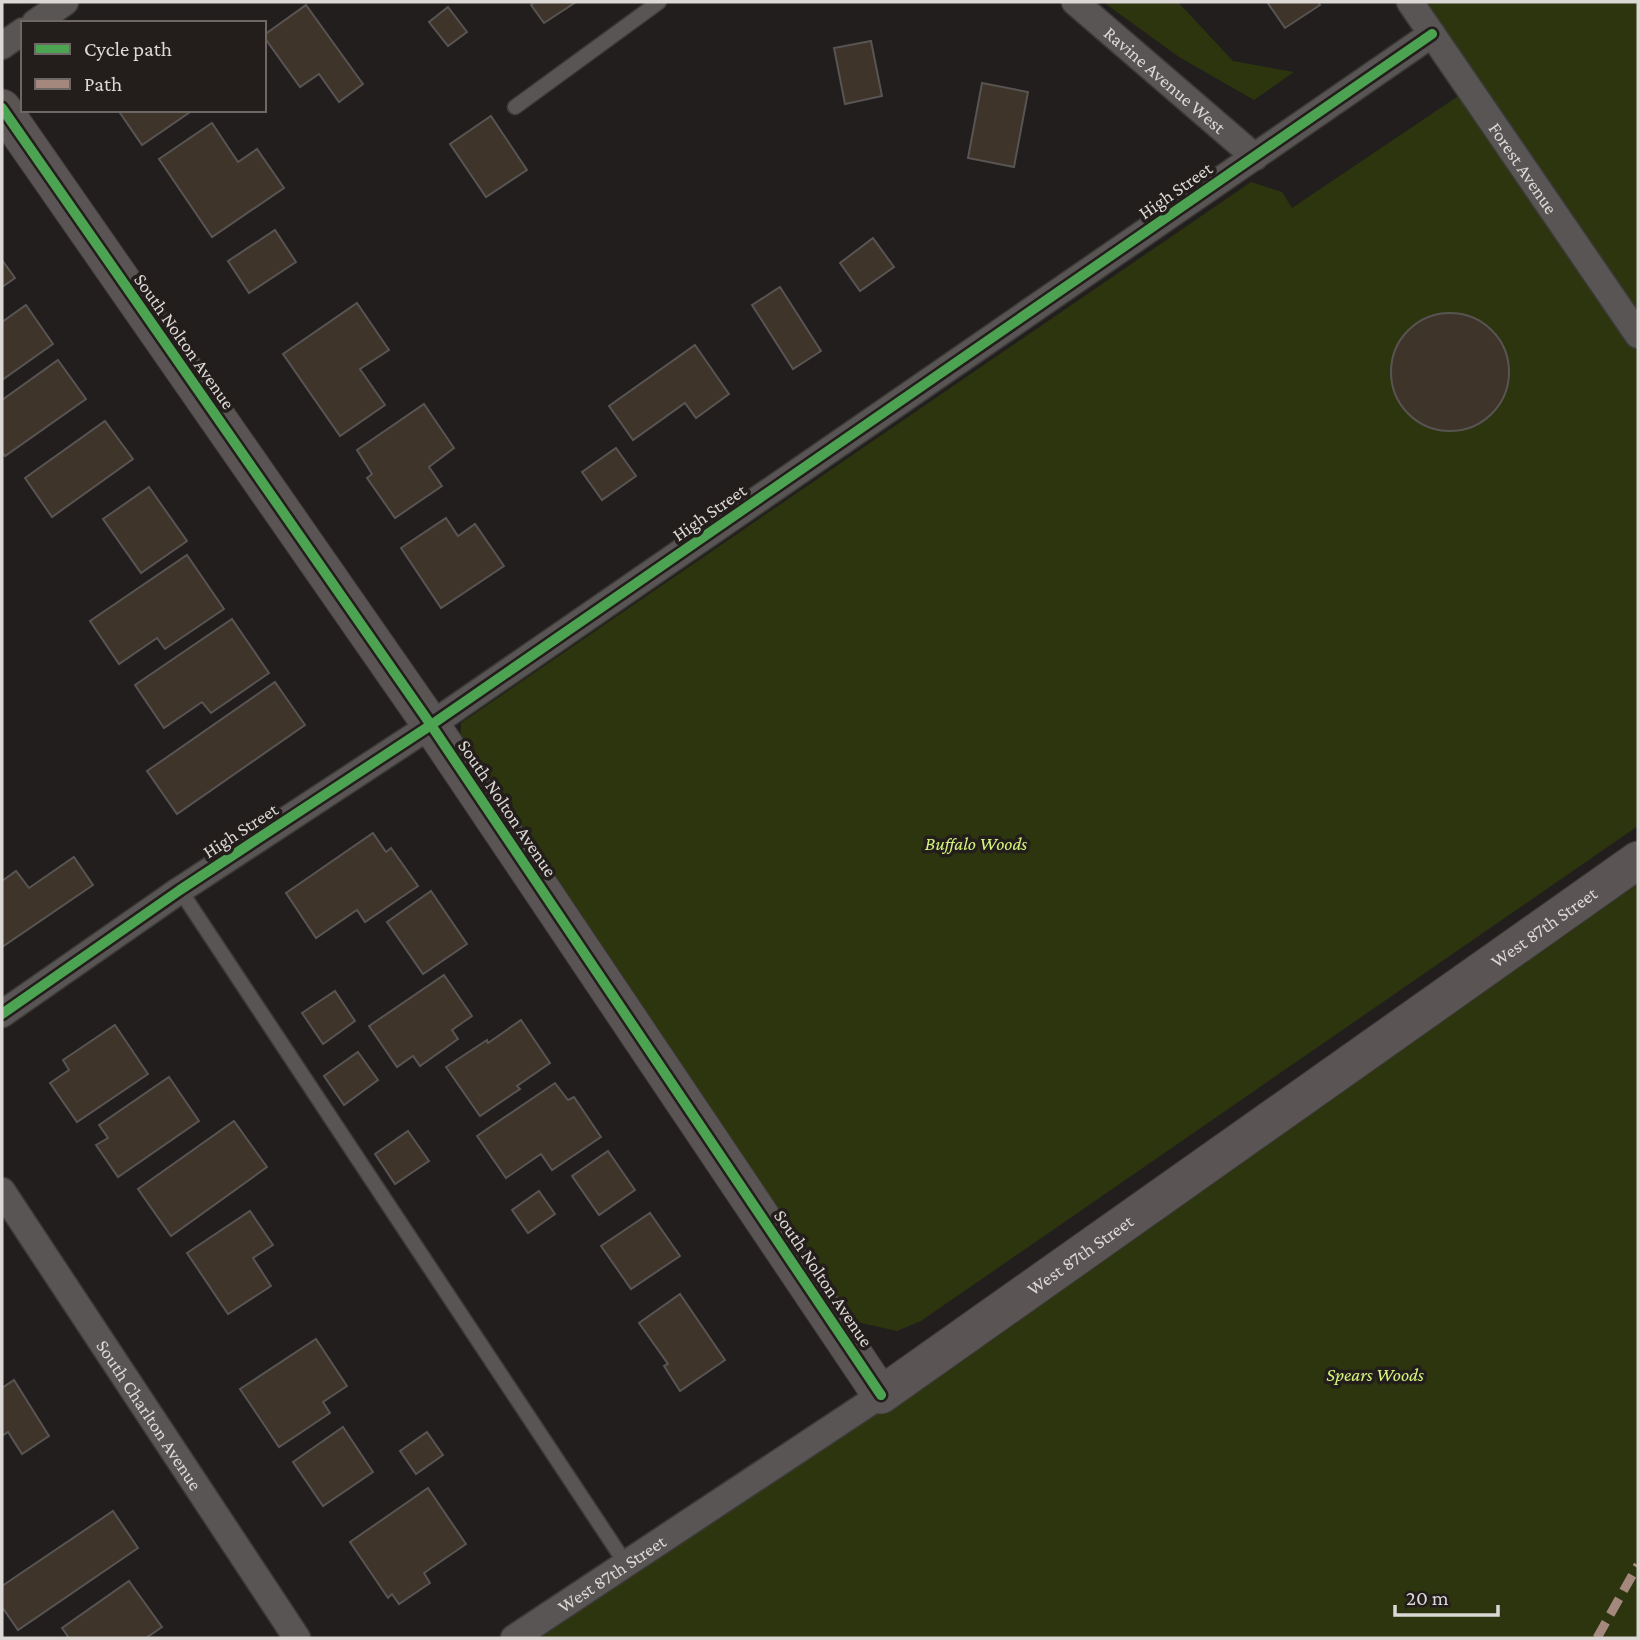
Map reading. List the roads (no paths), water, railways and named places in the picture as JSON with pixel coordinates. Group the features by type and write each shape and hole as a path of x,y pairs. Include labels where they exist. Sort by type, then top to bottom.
{"street":[{"path":"38,21 65,2"},
{"name":"Ravine Avenue West","path":"1075,2 1255,157"},
{"name":"Forest Avenue","path":"1410,2 1638,335"},
{"path":"2,46 21,33"},
{"name":"High Street","path":"2,1014 180,890 431,725 1432,34"},
{"name":"South Nolton Avenue","path":"2,108 431,725 881,1395"},
{"name":"West 87th Street","path":"514,1638 881,1395 1638,860"},
{"name":"South Charlton Avenue","path":"2,1191 297,1638"}],"lane":[{"path":"515,107 659,2"},
{"path":"180,890 626,1564"}],"park label":[{"name":"Buffalo Woods","path":"976,843"},
{"name":"Spears Woods","path":"1375,1374"}]}
